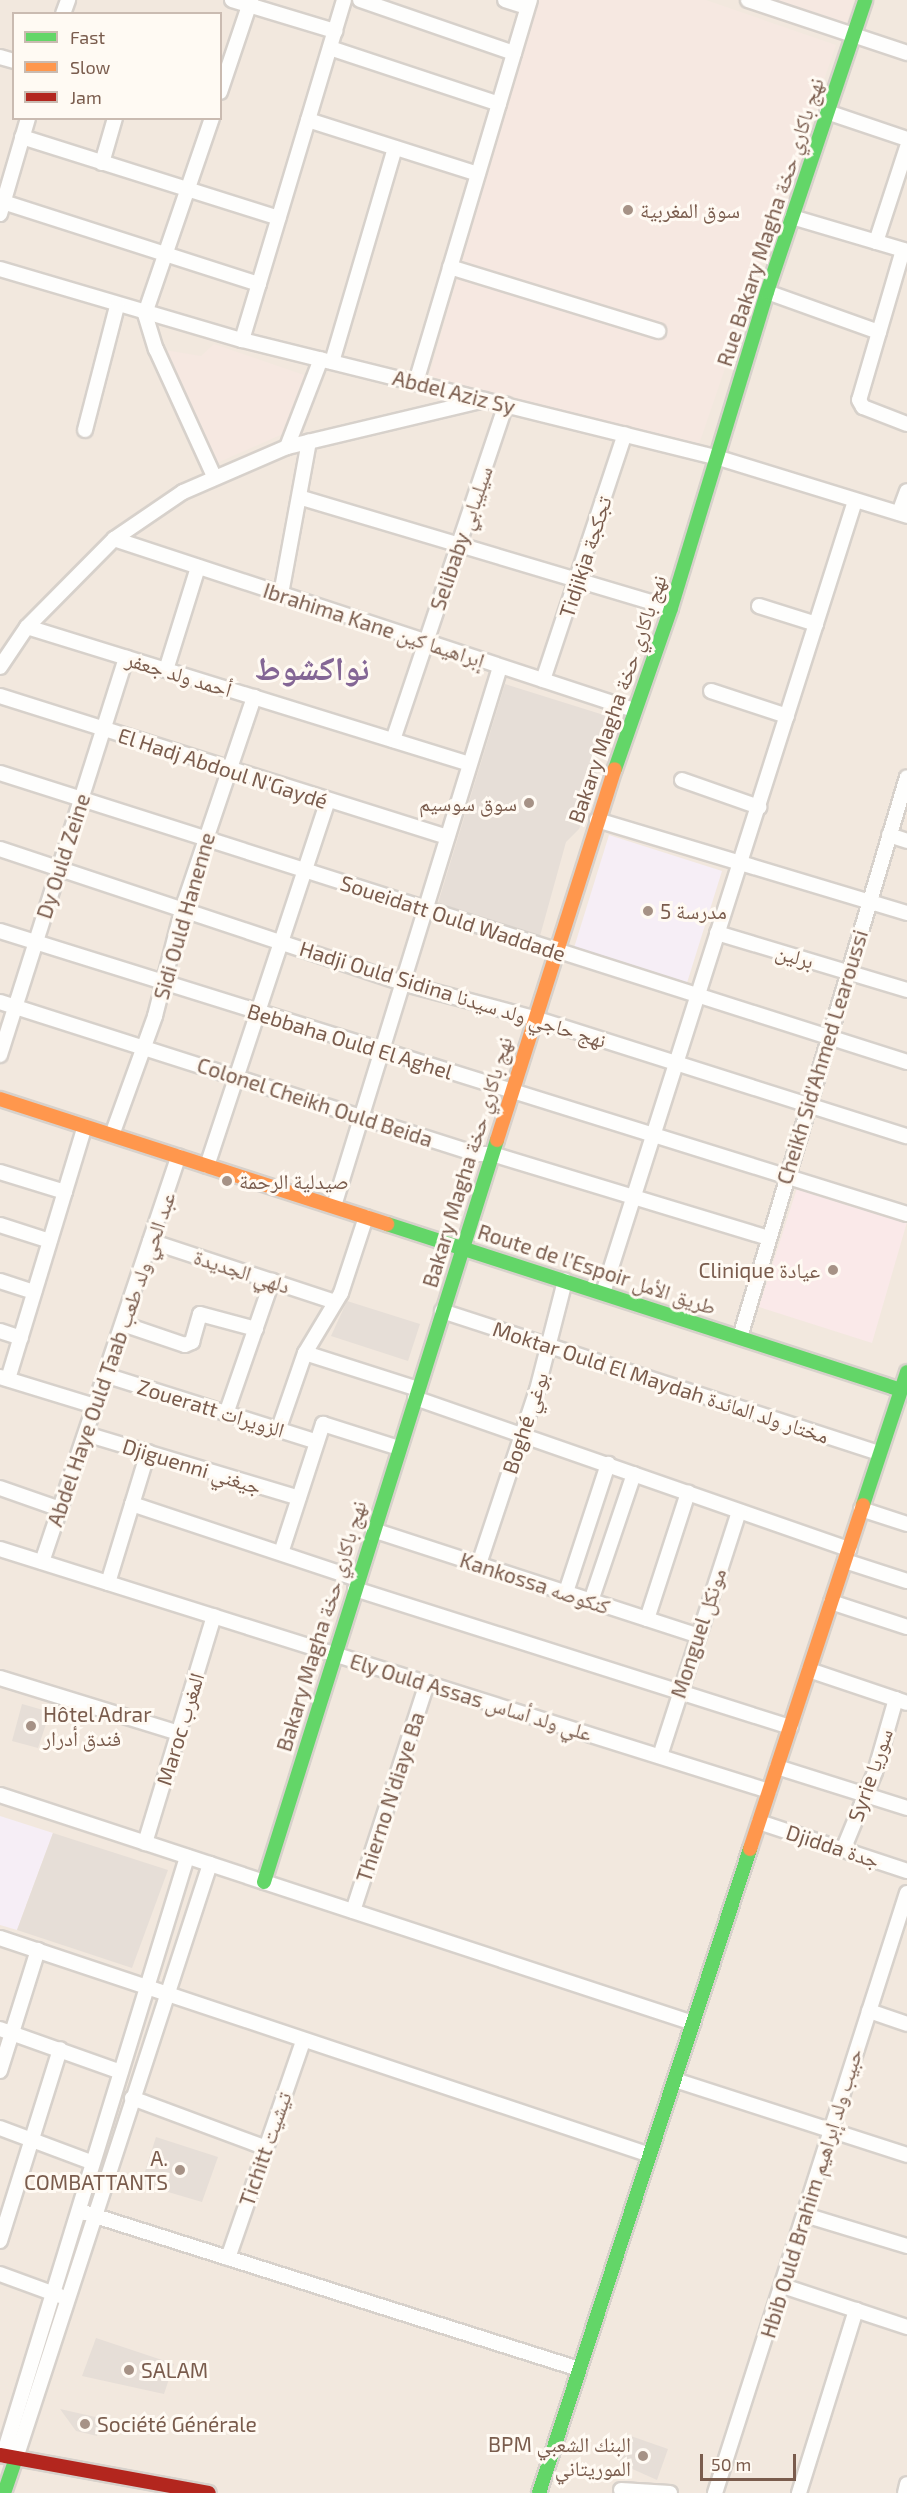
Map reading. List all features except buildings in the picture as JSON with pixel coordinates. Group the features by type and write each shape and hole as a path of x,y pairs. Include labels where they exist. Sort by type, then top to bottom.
{"main road":[{"name":"Rue Bakary Magha نهج باكاري حخة","path":"719,458 767,291 865,0"},
{"name":"Bakary Magha نهج باكاري حخة","path":"264,1882 333,1653 597,820 671,608 719,458"},
{"name":"Route de l’Espoir طريق الأمل","path":"0,1099 904,1391"},
{"path":"538,2493 861,1509 904,1391 907,1372"},
{"path":"4,2493 5,2462"},
{"path":"5,2462 146,2493"},
{"path":"5,2462 209,2493"}],"street":[{"path":"232,0 250,3 335,31"},
{"path":"242,340 344,0"},
{"path":"360,0 514,53"},
{"path":"416,382 529,4 505,0"},
{"path":"748,0 853,37 907,53"},
{"path":"222,86 250,3"},
{"path":"330,48 499,104"},
{"path":"827,112 907,139"},
{"path":"27,120 1,206 259,284"},
{"path":"102,163 114,120"},
{"path":"211,120 145,314 156,349 214,476"},
{"path":"308,120 478,174"},
{"path":"22,137 279,218"},
{"path":"876,242 907,147"},
{"path":"287,447 327,360 395,148"},
{"path":"792,217 905,251 859,402 907,424"},
{"path":"450,267 658,331"},
{"name":"Abdel Aziz Sy","path":"0,269 117,306 242,340 719,458 903,515"},
{"path":"767,291 879,332"},
{"path":"85,430 117,306"},
{"path":"0,667 27,627 114,538 153,510 214,476 287,447 486,400"},
{"name":"Selibaby سيليبابي","path":"393,740 458,543 507,405"},
{"name":"Tidjikja تجكجة","path":"543,680 626,434"},
{"path":"281,594 302,498 309,442"},
{"path":"903,515 907,491"},
{"path":"302,498 579,578 671,608"},
{"path":"603,1293 855,501"},
{"name":"Ibrahima Kane إبراهيما كين","path":"114,538 634,710"},
{"path":"166,670 198,567"},
{"path":"759,606 816,624"},
{"name":"أحمد ولد جعفر","path":"27,627 469,764"},
{"name":"Dy Ould Zeine","path":"0,1055 126,657"},
{"path":"334,1206 405,984 425,910 500,667"},
{"path":"711,691 787,716"},
{"name":"El Hadj Abdoul N'Gaydé","path":"0,696 447,837"},
{"name":"Sidi Ould Hanenne","path":"112,1135 166,983 183,907 254,697"},
{"name":"Soueidatt Ould Waddade","path":"0,773 555,952 907,1062"},
{"name":"Cheikh Sid'Ahmed Learoussi","path":"740,1337 846,971 907,777"},
{"path":"682,780 759,807"},
{"path":"207,1166 328,801"},
{"path":"597,820 907,913"},
{"path":"889,836 907,841"},
{"name":"Hadji Ould Sidina نهج حاجي ولد سيدنا","path":"0,849 183,907 405,984 534,1018 907,1136"},
{"name":"Bebbaha Ould El Aghel","path":"0,930 511,1092 907,1214"},
{"name":"برلين","path":"717,933 907,990"},
{"name":"Colonel Cheikh Ould Beida","path":"0,1002 476,1154 492,1154 769,1238"},
{"path":"85,1126 21,1338 4,1378 95,1406"},
{"name":"Abdel Haye Ould Taab عبد الحي ولد طعب","path":"42,1562 179,1156"},
{"path":"0,1172 65,1192"},
{"path":"279,1428 305,1353 333,1301 341,1293 366,1217"},
{"path":"0,1225 50,1241"},
{"name":"دلهي الجديدة","path":"150,1241 333,1301"},
{"path":"0,1281 34,1293"},
{"path":"227,1411 272,1281"},
{"name":"Boghé بوغي","path":"478,1564 549,1344 565,1281"},
{"name":"Moktar Ould El Maydah مختار ولد المائدة","path":"442,1311 880,1453"},
{"path":"123,1324 185,1345 192,1342 200,1314 256,1329"},
{"path":"0,1331 21,1338"},
{"path":"305,1353 416,1393 520,1436 608,1464 739,1511 907,1581"},
{"name":"Zoueratt الزويرات","path":"105,1375 227,1411 317,1442"},
{"path":"281,1553 323,1424 399,1449"},
{"name":"Djiguenni جيغني","path":"86,1434 299,1498"},
{"path":"108,1583 148,1452"},
{"path":"566,1592 608,1464"},
{"path":"591,1601 634,1474"},
{"path":"0,1488 60,1509"},
{"path":"647,1619 688,1493"},
{"path":"132,1504 281,1553 356,1584 679,1692 790,1726"},
{"path":"861,1509 907,1524"},
{"name":"Monguel مونكل","path":"660,1756 697,1635 739,1511"},
{"name":"Kankossa كنكوصه","path":"373,1530 697,1635"},
{"name":"Ely Ould Assas علي ولد أساس","path":"0,1549 770,1791"},
{"path":"831,1602 907,1627"},
{"name":"Maroc المغرب","path":"145,1843 214,1616"},
{"path":"809,1670 901,1701"},
{"path":"0,1678 179,1733"},
{"name":"Thierno N'diaye Ba","path":"353,1911 427,1683"},
{"name":"Syrie سوريا","path":"843,1850 901,1701"},
{"path":"777,1767 907,1809"},
{"path":"0,1795 693,2023"},
{"name":"Djidda جدة","path":"759,1822 907,1871"},
{"path":"5,2462 76,2210 187,1857"},
{"path":"5,2462 68,2298 165,1994 210,1864"},
{"name":"Hbib Ould Brahim حبيب ولد إبراهيم","path":"715,2493 907,1893"},
{"path":"0,1938 650,2155"},
{"path":"0,2071 6,2031 38,1950"},
{"path":"869,2011 907,2024"},
{"path":"6,2031 121,2072"},
{"name":"Tichitt تيشيت","path":"228,2258 264,2148 303,2041"},
{"path":"0,2241 60,2049"},
{"path":"675,2080 907,2155"},
{"path":"132,2098 264,2148"},
{"path":"0,2128 91,2162"},
{"path":"76,2210 579,2369"},
{"path":"805,2215 907,2246"},
{"path":"0,2274 68,2298"},
{"path":"783,2286 907,2327"},
{"path":"799,2493 856,2310"},
{"path":"905,2493 907,2484"},
{"path":"621,2490 670,2493"}],"shaded area":[{"path":"0,0 907,0 907,2493 0,2493"},
{"name":"سوق المغربية","path":"536,0 706,0 836,45 697,450 429,376"},
{"path":"767,0 854,0 846,25"},
{"path":"214,344 304,375 285,433 217,463 165,350 201,356"},
{"name":"مدرسة 5","path":"609,835 722,871 686,986 573,951"},
{"name":"Clinique عيادة","path":"797,1188 907,1222 872,1343 759,1307"},
{"path":"0,1816 53,1833 17,1930 0,1925"}],"traffic: fast":[{"path":"615,769 671,608 767,292 865,0"},
{"path":"264,1882 497,1140"},
{"path":"387,1224 901,1390"},
{"path":"863,1505 907,1372"},
{"path":"539,2493 750,1849"},
{"path":"4,2493 16,2458"}],"traffic: slow":[{"path":"497,1140 615,769"},
{"path":"0,1099 387,1224"},
{"path":"750,1849 863,1505"}],"traffic: jam":[{"path":"0,2455 209,2493"}],"place":[{"name":"سوق المغربية","path":"628,210"},
{"name":"سوق سوسيم","path":"529,803"},
{"name":"مدرسة 5","path":"648,911"},
{"name":"صيدلية الرحمة","path":"227,1181"},
{"name":"Clinique عيادة","path":"833,1270"},
{"name":"Hôtel Adrar فندق أدرار","path":"31,1726"},
{"name":"A. COMBATTANTS","path":"180,2170"},
{"name":"SALAM","path":"129,2370"},
{"name":"Société Générale","path":"85,2424"},
{"name":"BPM البنك الشعبي الموريتاني","path":"643,2456"}],"district":[{"name":"نواكشوط","path":"312,668"}]}
